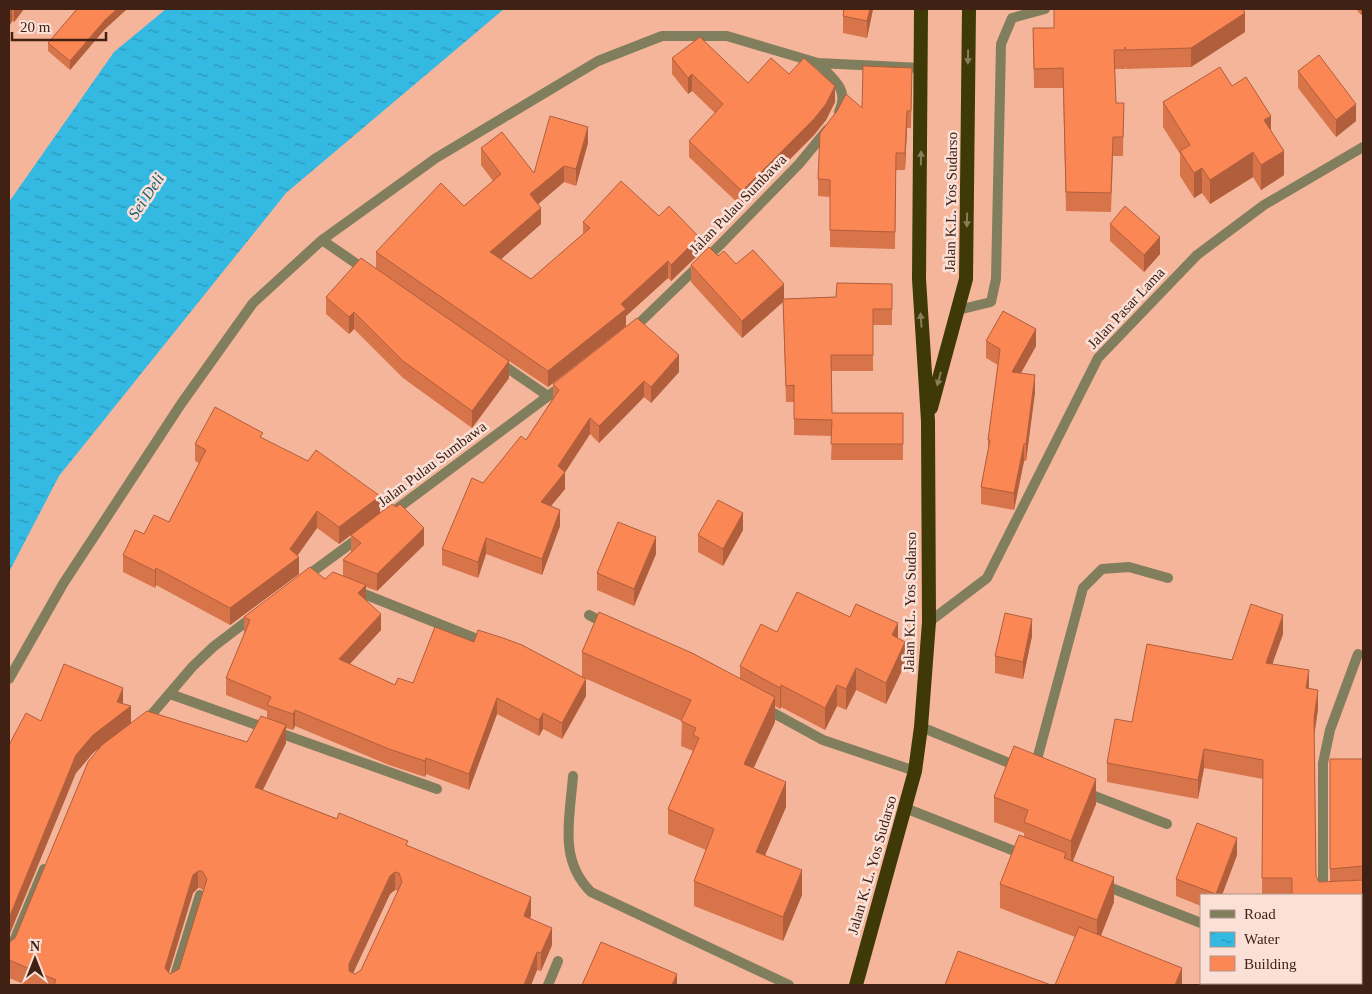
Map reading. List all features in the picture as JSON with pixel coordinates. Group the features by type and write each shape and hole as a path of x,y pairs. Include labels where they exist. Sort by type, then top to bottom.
{"highway":[{"name":"Jalan K.L. Yos Sudarso","path":"918,754 929,622 928,421 919,279 922,9"},
{"name":"Jalan K.L. Yos Sudarso","path":"928,421 966,279 970,9"},
{"name":"Jalan K. L. Yos Sudarso","path":"856,985 915,771 918,754"}],"street":[{"path":"958,310 991,302 996,279 1001,44 1014,14 1045,9"},
{"path":"9,679 62,584 180,404 253,303 322,240 453,148 598,61 662,36 727,36 818,63 922,68"},
{"name":"Jalan Pulau Sumbawa","path":"622,338 719,246 799,164 832,124 843,102 843,90 818,63"},
{"name":"Jalan Pasar Lama","path":"929,622 987,578 1098,358 1197,255 1264,205 1363,147"},
{"path":"322,240 379,279"},
{"path":"492,357 548,396"},
{"name":"Jalan Pulau Sumbawa","path":"382,520 570,379"},
{"path":"296,584 316,574 367,531"},
{"path":"921,728 1038,775 1083,588 1102,569 1129,567 1168,578"},
{"path":"348,587 501,648"},
{"path":"137,729 213,647 266,607"},
{"path":"589,615 615,629"},
{"path":"1323,894 1323,763 1330,730 1358,654"},
{"path":"170,694 437,789"},
{"path":"754,703 823,740 915,771"},
{"path":"573,776 568,848 579,880 591,892 789,985"},
{"path":"1078,790 1167,824"},
{"path":"905,808 1035,859"},
{"path":"9,953 49,856"},
{"path":"1090,880 1200,923"},
{"path":"172,985 200,895"},
{"path":"548,985 558,961"}],"water":[{"name":"Sei Deli","path":"166,9 504,9 286,193 59,476 9,572 9,202 114,52"}],"building":[{"path":"77,9 117,9 105,20 70,61 48,43"},
{"path":"844,9 870,9 867,21 843,16"},
{"path":"1054,9 1243,9 1245,13 1191,48 1126,50 1125,47 1125,50 1114,50 1116,103 1124,103 1123,137 1113,137 1111,193 1066,192 1063,68 1034,69 1033,28 1054,28"},
{"path":"700,37 748,83 771,58 789,74 804,58 835,86 826,104 814,119 742,191 689,141 723,104 692,74 688,78 672,58"},
{"path":"1319,55 1356,104 1336,120 1298,71"},
{"path":"863,66 912,68 911,111 907,111 905,153 896,153 895,232 830,230 830,180 818,179 820,133 837,111 846,94 862,108"},
{"path":"1220,67 1232,86 1246,77 1271,116 1264,120 1284,151 1261,165 1253,152 1210,180 1202,168 1194,173 1180,151 1190,145 1163,102"},
{"path":"550,116 588,127 576,169 564,166 530,194 541,208 490,252 531,279 590,228 583,222 621,181 659,216 669,206 699,237 671,265 668,261 621,304 626,309 548,371 376,252 441,183 464,206 501,174 481,148 502,132 534,173"},
{"path":"1125,206 1160,237 1144,255 1110,224"},
{"path":"709,247 718,256 724,251 736,264 753,250 784,284 742,321 691,265"},
{"path":"361,258 509,361 472,411 403,361 354,312 349,317 326,297"},
{"path":"837,283 892,284 892,309 873,309 873,355 831,355 832,413 903,413 903,444 831,444 832,420 794,419 794,385 786,386 783,299 836,297"},
{"path":"1003,311 1036,329 1012,372 1035,375 1026,444 1024,444 1014,493 981,487 990,440 988,440 1000,349 986,341"},
{"path":"637,318 679,355 651,387 644,381 599,426 590,418 558,466 565,472 541,502 560,510 542,559 486,538 478,562 442,549 472,478 483,483 521,436 526,440 559,390 553,384"},
{"path":"215,407 263,433 260,437 308,461 316,450 380,496 339,527 317,511 290,549 299,557 230,608 156,568 155,571 123,555 135,530 144,534 154,515 169,522 206,450 195,444"},
{"path":"718,500 743,513 723,549 698,535"},
{"path":"392,504 396,507 400,504 424,528 377,574 343,560 361,543 351,535"},
{"path":"618,522 656,537 634,589 597,573"},
{"path":"310,567 325,579 333,572 366,585 358,593 381,614 339,659 395,685 398,678 413,683 435,627 474,642 478,630 503,638 522,645 586,679 562,723 543,713 539,720 497,698 469,774 426,758 425,761 389,749 295,710 293,714 267,705 271,697 226,678 250,620 244,617"},
{"path":"797,592 850,617 856,604 898,623 892,635 905,642 886,683 856,668 846,689 837,685 825,708 781,685 780,688 740,666 761,624 777,632"},
{"path":"1251,604 1283,615 1266,663 1309,670 1306,688 1318,690 1314,718 1316,876 1319,882 1363,880 1363,985 1290,984 1362,984 1362,894 1292,894 1292,878 1262,878 1263,760 1204,749 1198,780 1107,763 1115,719 1132,722 1147,644 1232,660"},
{"path":"599,612 692,653 775,697 744,764 786,782 756,852 802,870 783,917 694,881 714,829 668,809 699,738 693,735 696,728 681,721 691,700 582,652"},
{"path":"1005,613 1032,619 1023,662 995,656"},
{"path":"64,664 123,688 117,702 131,706 93,735 76,755 9,918 9,745 26,713 41,721"},
{"path":"147,711 247,742 261,716 286,725 255,787 337,819 339,813 408,841 406,845 531,897 524,916 552,928 541,953 537,952 524,985 54,985 56,980 9,960 9,942 15,938 88,762 102,745","holes":["198,871 202,871 207,879 179,969 170,974 165,968 193,875","395,872 399,873 402,882 361,970 355,974 349,971 349,964 390,876"]},
{"path":"1014,746 1096,779 1071,841 1024,822 1028,810 994,797"},
{"path":"1330,759 1363,759 1363,866 1330,869"},
{"path":"1197,823 1237,838 1216,894 1176,879"},
{"path":"1019,835 1066,853 1064,858 1114,877 1097,920 1000,884"},
{"path":"1079,927 1182,968 1175,985 1055,985"},
{"path":"601,942 677,974 672,985 582,985"},
{"path":"958,951 1051,985 945,985"}]}
